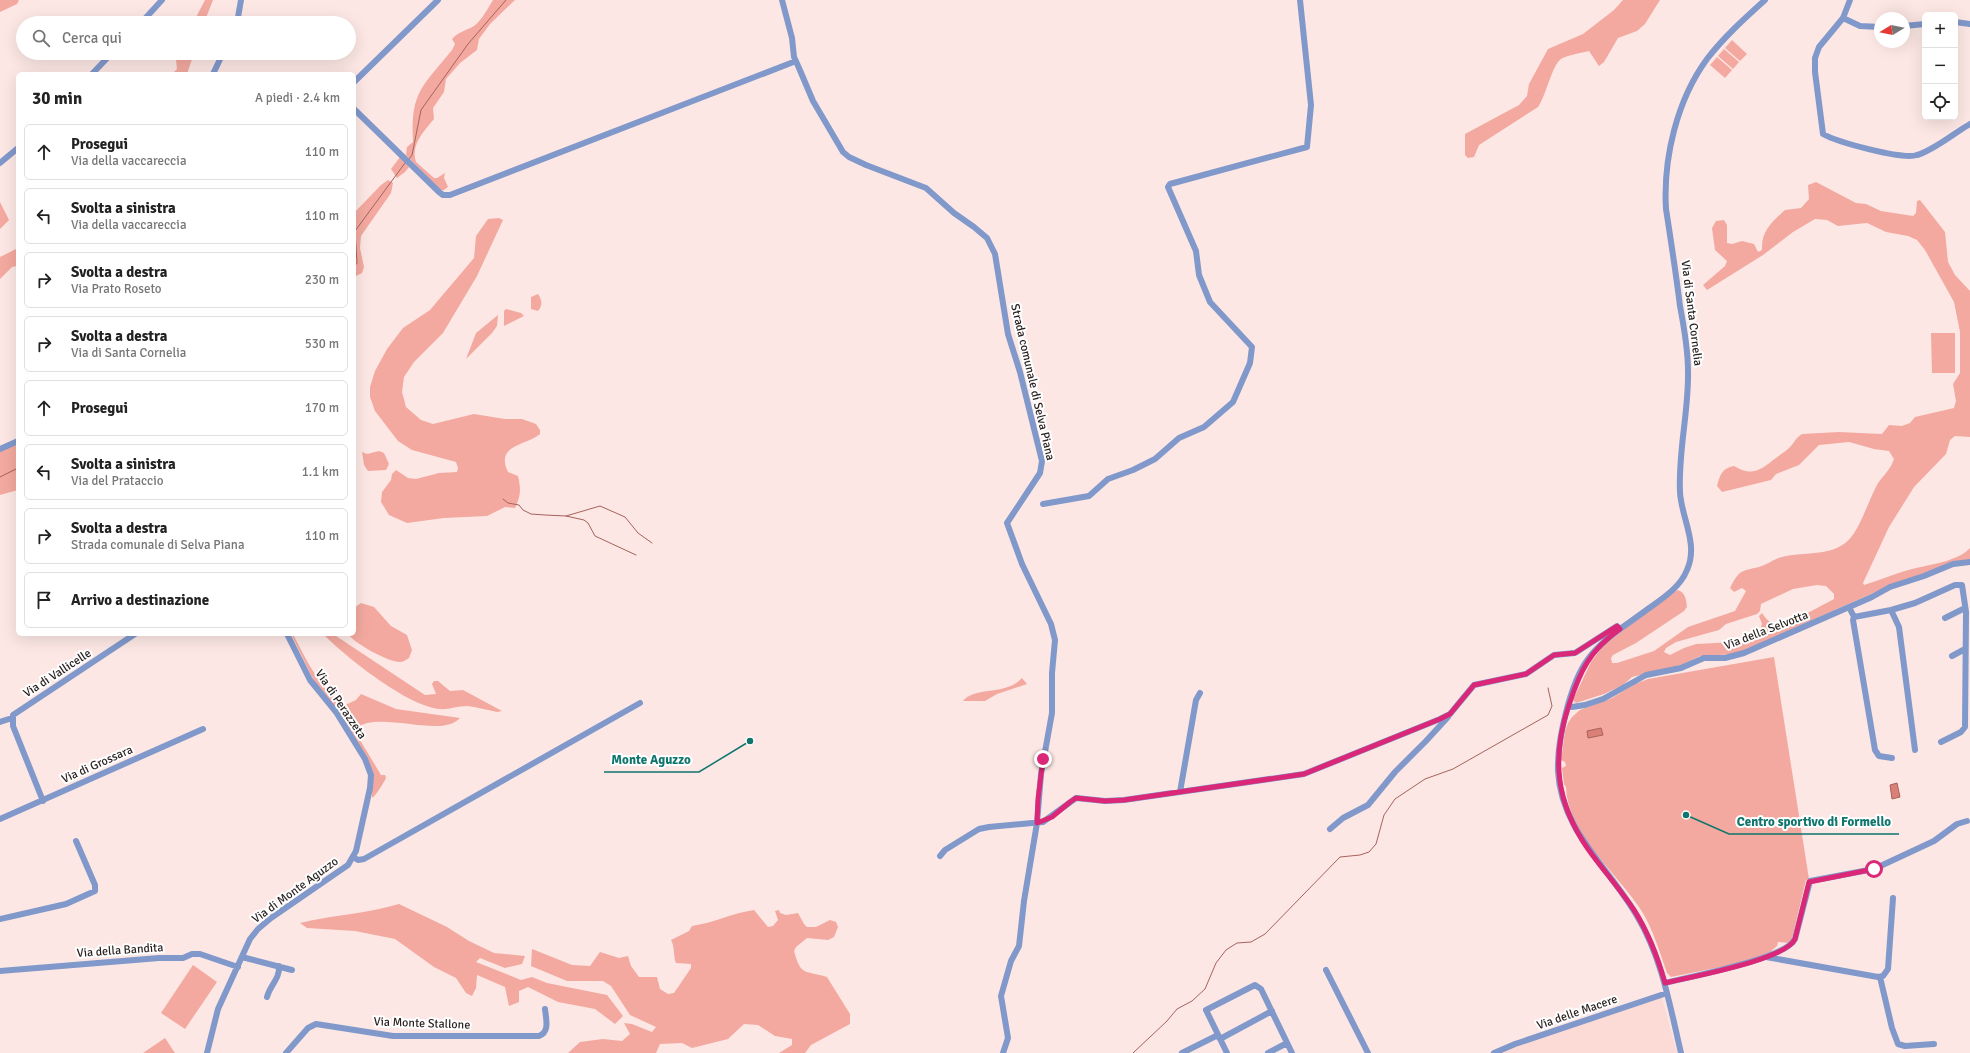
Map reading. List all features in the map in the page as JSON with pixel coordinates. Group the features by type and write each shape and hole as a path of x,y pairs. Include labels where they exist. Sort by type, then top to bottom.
{"street":[{"path":"147,16 162,0"},
{"path":"238,16 241,0"},
{"path":"356,80 438,0"},
{"name":"Strada comunale di Selva Piana","path":"782,0 796,61 813,101 843,152 855,160 926,188 954,213 987,238 993,248 1008,334 1020,372 1042,463 1040,473 1007,523 1022,564 1050,622 1055,637 1052,677 1053,709 1040,782 1037,823"},
{"path":"1043,504 1090,496 1104,481 1111,476 1133,470 1158,458 1179,438 1201,428 1233,402 1250,363 1252,347 1210,302 1199,275 1196,251 1168,187 1170,184 1308,146 1311,99 1300,0"},
{"name":"Via di Santa Cornelia","path":"1568,706 1586,662 1601,644 1674,588 1684,577 1690,560 1689,537 1680,488 1688,366 1666,201 1666,177 1672,138 1686,98 1703,65 1728,35 1765,0"},
{"path":"1850,0 1843,18 1819,46 1816,58 1815,72 1824,135 1863,148 1912,156 1925,151 1970,124"},
{"path":"1843,18 1860,26 1874,27"},
{"path":"1958,22 1970,24"},
{"path":"1910,25 1922,24"},
{"path":"94,72 105,60"},
{"path":"214,72 220,60"},
{"path":"356,111 439,192 448,195 796,61"},
{"path":"0,163 16,150"},
{"path":"0,449 16,442"},
{"name":"Via della Selvotta","path":"1568,706 1579,706 1603,699 1646,675 1681,668 1707,658 1721,659 1739,655 1849,607 1890,587 1953,564 1970,562"},
{"path":"1854,617 1891,610 1959,584 1963,590 1965,608 1964,729 1960,733 1941,742"},
{"path":"1849,607 1854,617 1853,620 1875,750 1879,756 1892,758"},
{"path":"1945,618 1965,608"},
{"path":"1891,610 1899,627 1915,750"},
{"path":"1330,829 1343,818 1368,805 1395,772 1426,741 1474,685 1526,674 1550,657 1575,653 1613,627 1617,626 1620,629"},
{"name":"Via di Vallicelle","path":"0,722 12,718 15,713 132,636"},
{"name":"Via di Perazzeta","path":"288,636 308,676 339,716 366,759 371,774 370,788 353,858"},
{"path":"1952,656 1965,649"},
{"path":"1180,792 1197,699 1200,693"},
{"path":"353,858 358,860 364,859 640,702"},
{"path":"1568,706 1561,734 1558,765 1560,788 1566,810 1582,841 1637,916 1652,948 1665,983 1681,1053"},
{"path":"940,856 946,850 981,829 1037,823 1052,817 1076,798 1109,801 1304,774 1450,714"},
{"path":"12,718 43,801"},
{"name":"Via di Grossara","path":"0,820 203,729"},
{"path":"1665,983 1766,957 1787,947 1792,944 1795,939 1810,881 1874,869 1938,839 1958,824 1967,821"},
{"path":"1003,1053 1008,1038 1001,996 1011,961 1019,946 1024,901 1037,823"},
{"path":"0,919 66,904 82,898 94,891 95,885 76,842"},
{"name":"Via di Monte Aguzzo","path":"207,1053 218,1009 250,939 258,929 271,918 343,871 353,858"},
{"path":"1766,957 1880,977 1886,974 1888,969 1893,898"},
{"name":"Via della Bandita","path":"0,971 159,958 182,958 194,954 206,955 238,966"},
{"path":"242,956 292,970"},
{"path":"267,997 270,988 278,976 278,966"},
{"path":"1326,970 1368,1053"},
{"path":"1880,977 1892,1028 1898,1044 1904,1046 1934,1044"},
{"path":"1227,1053 1206,1009 1253,985 1259,986 1292,1053"},
{"name":"Via delle Macere","path":"1494,1053 1524,1041 1667,993"},
{"name":"Via Monte Stallone","path":"286,1053 310,1027 316,1024 393,1036 539,1036 544,1033 546,1029 545,1009"},
{"path":"1182,1053 1272,1011"},
{"path":"1268,1053 1287,1043"}],"shaded area":[{"path":"0,0 19,0 17,4 0,12"},
{"path":"205,0 213,0 207,16 197,16"},
{"path":"493,0 515,0 490,24 479,39 477,50 460,63 446,79 444,92 433,108 434,119 419,138 415,150 416,162 434,178 437,178 445,173 444,178 448,187 444,190 440,190 406,155 407,147 413,142 413,125 416,100 426,82 452,50 455,44 452,39 480,21"},
{"path":"1623,0 1660,0 1645,24 1637,31 1618,38 1604,62 1599,66 1589,51 1561,59 1555,67 1544,96 1538,107 1479,145 1474,157 1468,158 1465,155 1465,134 1519,105 1527,96 1529,84 1548,49 1583,34 1614,10"},
{"path":"1732,40 1747,54 1740,61 1725,48"},
{"path":"1724,49 1739,62 1733,69 1718,56"},
{"path":"1717,57 1732,70 1725,78 1710,65"},
{"path":"176,60 192,60 188,72 174,72 177,69"},
{"path":"400,157 409,167 397,178 391,169"},
{"path":"388,180 393,183 391,193 361,236 360,248 364,267 362,273 356,276 356,211 381,185"},
{"path":"1816,182 1856,203 1866,204 1881,211 1913,216 1916,213 1917,201 1920,200 1945,232 1948,262 1955,275 1970,291 1970,437 1955,436 1950,440 1946,454 1914,487 1889,527 1863,583 1864,585 1906,571 1951,559 1959,556 1970,548 1970,559 1880,590 1736,654 1700,656 1682,665 1632,677 1623,685 1604,694 1576,703 1573,700 1591,662 1604,645 1677,590 1680,591 1685,597 1687,607 1684,611 1636,643 1613,655 1611,658 1612,663 1617,663 1654,651 1688,627 1735,611 1746,591 1742,588 1734,592 1730,588 1738,574 1741,572 1762,566 1782,557 1829,551 1845,543 1855,531 1877,485 1894,459 1889,451 1874,449 1849,442 1819,445 1799,465 1776,474 1771,480 1722,492 1717,486 1724,470 1734,466 1746,471 1756,471 1761,469 1788,449 1802,434 1839,432 1882,434 1889,425 1902,426 1910,423 1915,417 1954,408 1956,401 1953,384 1960,373 1960,332 1954,302 1925,250 1917,240 1908,236 1886,232 1867,223 1838,226 1827,220 1815,219 1793,232 1763,255 1707,290 1703,285 1725,266 1727,261 1715,250 1712,228 1716,221 1724,220 1727,225 1727,243 1732,244 1742,241 1754,244 1758,252 1762,250 1763,237 1768,227 1785,210 1801,208 1809,199 1808,185","holes":["1817,585 1826,586 1834,594 1834,599 1785,625 1777,625 1772,623 1762,613 1759,616 1762,624 1760,630 1735,642 1696,644 1670,655 1664,652 1666,648 1676,642 1719,630 1726,624 1757,614 1760,611 1761,604 1793,589"]},
{"path":"0,202 9,220 0,229"},
{"path":"499,218 503,220 477,276 443,333 414,362 404,377 402,392 406,407 421,420 433,424 474,414 505,419 522,419 536,424 540,430 540,434 514,447 508,451 505,456 505,463 508,472 518,476 519,481 519,496 515,508 505,507 487,516 444,518 407,523 389,515 381,502 382,492 391,480 392,474 396,470 408,478 416,479 439,473 457,472 458,468 456,462 412,450 398,441 375,411 370,397 370,387 375,371 387,349 403,328 430,310 474,258 476,236 488,219"},
{"path":"16,249 16,266 12,267 0,279 0,257"},
{"path":"538,294 541,307 538,311 531,309 531,297"},
{"path":"506,309 521,313 524,316 504,326 504,311"},
{"path":"498,315 497,326 492,333 466,359 476,333"},
{"path":"1931,333 1955,333 1955,373 1932,373"},
{"path":"16,444 16,491 0,495 0,450"},
{"path":"379,451 384,453 389,464 386,470 368,471 364,465 362,452 367,454"},
{"path":"361,603 374,607 391,626 407,635 412,650 409,658 400,662 388,659 364,647 351,638 350,636 356,636 356,607"},
{"path":"292,636 294,636 320,681 343,706 356,700 361,694 396,709 460,718 451,724 440,726 380,722 367,723 356,728 357,735 381,775 385,775 386,778 378,792 372,798 372,772 312,677"},
{"path":"325,636 336,636 425,695 436,694 432,684 434,681 438,681 450,691 463,690 502,711 497,712 467,706 439,709 426,706 394,690 362,667"},
{"path":"1774,657 1809,879 1806,880 1791,943 1778,942 1777,946 1770,952 1741,963 1671,977 1667,973 1653,933 1641,910 1595,852 1575,820 1564,784 1562,768 1566,766 1565,762 1561,760 1565,731 1572,717 1580,710 1612,698 1635,684 1648,679"},
{"path":"1022,678 1027,684 997,694 985,701 963,701 968,696 1008,687 1015,684"},
{"path":"1601,728 1603,735 1588,738 1587,731"},
{"path":"1897,783 1900,797 1892,799 1890,785"},
{"path":"399,904 447,927 469,941 494,953 525,956 522,964 505,968 480,958 476,962 521,980 532,977 547,983 607,995 623,1016 615,1024 595,1009 558,1002 528,987 519,991 519,1002 509,1006 505,987 477,975 476,988 472,996 466,993 456,978 434,967 395,939 355,931 307,928 300,923"},
{"path":"754,910 768,927 773,926 778,920 775,911 779,910 780,913 786,915 798,913 807,927 816,927 830,920 836,922 838,927 834,937 828,940 807,938 796,947 794,951 802,969 809,973 827,977 850,1014 850,1024 811,1045 805,1053 779,1053 792,1045 792,1039 775,1036 758,1025 744,1024 728,1039 692,1048 682,1043 660,1044 656,1053 568,1053 580,1042 603,1039 622,1041 630,1034 624,1023 632,1024 652,1032 656,1027 630,1015 611,986 603,981 567,981 531,966 532,949 572,965 590,966 600,952 619,958 628,956 631,966 639,977 657,977 660,989 668,994 674,993 691,968 691,964 676,963 671,940 689,931 692,926"},
{"path":"193,965 217,982 185,1029 161,1013"},
{"path":"1662,997 1677,1053 1498,1053 1510,1048"},
{"path":"165,1038 175,1053 143,1053"}],"waterway":[{"path":"409,159 412,155 421,110 468,44 506,0"},
{"path":"356,230 405,163"},
{"path":"356,247 356,264"},
{"path":"0,477 16,469"},
{"path":"503,499 508,503 519,505 523,510 531,514 566,516 600,506 625,517 638,533 652,543"},
{"path":"566,516 584,520 588,523 595,536 636,555"},
{"path":"1133,1053 1167,1021 1177,1009 1192,1001 1205,989 1216,963 1226,950 1237,943 1251,942 1265,934 1340,857 1360,855 1369,852 1376,844 1384,815 1395,799 1425,779 1453,769 1548,715 1552,706 1548,688"}],"place":[{"name":"Monte Aguzzo","path":"750,741"},
{"name":"Centro sportivo di Formello","path":"1686,815"}],"route":[{"path":"1043,759 1038,799 1037,823 1043,822 1052,817 1076,798 1105,801 1124,800 1149,795 1254,783 1304,774 1327,766 1396,736 1440,719 1450,714 1468,690 1474,685 1526,674 1554,655 1575,653 1613,627 1617,626 1620,629 1601,644 1586,662 1577,681 1561,734 1558,765 1559,781 1564,802 1572,824 1589,851 1633,909 1646,933 1665,983 1756,961 1791,945 1795,939 1809,882 1816,879 1874,869"}]}
